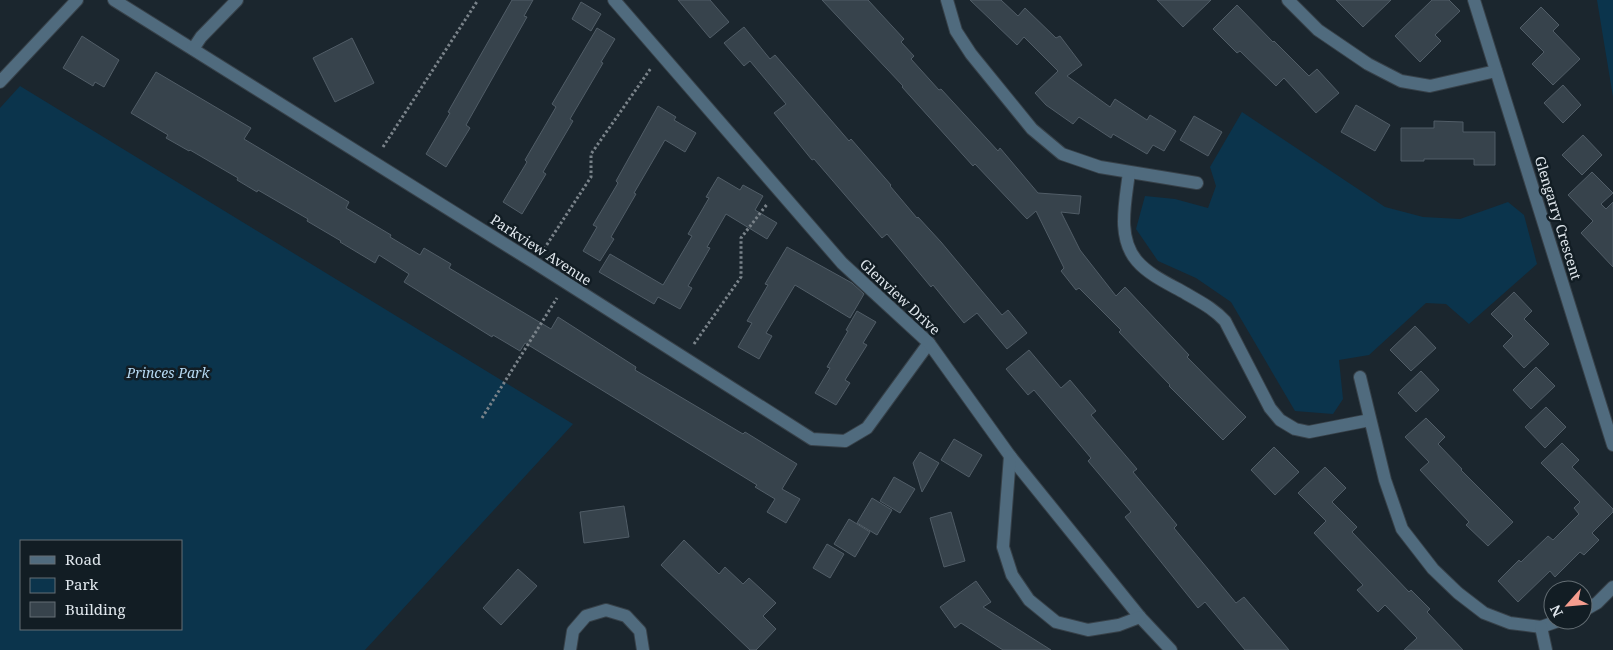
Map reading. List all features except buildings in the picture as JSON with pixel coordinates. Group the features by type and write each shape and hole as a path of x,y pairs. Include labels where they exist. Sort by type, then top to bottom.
{"street":[{"path":"0,82 77,0"},
{"name":"Parkview Avenue","path":"114,0 535,263 812,439 845,441 867,428 929,343"},
{"path":"193,49 201,37 237,0"},
{"name":"Glenview Drive","path":"614,0 842,263 929,343 1010,456 1140,617 1171,650"},
{"path":"947,0 956,31 971,54 1032,129 1062,154 1100,167 1197,183"},
{"path":"1288,0 1318,30 1368,64 1401,81 1430,86 1496,71"},
{"name":"Glengarry Crescent","path":"1474,0 1613,445"},
{"path":"1129,172 1124,231 1136,261 1153,275 1215,310 1225,321 1270,408 1280,420 1295,429 1309,432 1370,420"},
{"path":"1360,377 1384,480 1402,529 1433,569 1458,593 1484,613 1510,623 1541,627 1546,650"},
{"path":"1010,456 1003,547 1012,575 1029,600 1056,622 1088,630 1119,625 1140,617"},
{"path":"1593,605 1613,587"},
{"path":"570,650 573,631 586,616 606,610 626,616 640,631 643,650"}],"path":[{"path":"373,162 478,0"},
{"path":"535,263 591,177 591,154 660,55"},
{"path":"684,358 740,277 742,238 779,189"},
{"path":"482,418 566,284"}],"green space":[{"path":"1597,0 1613,0 1613,97"},
{"name":"Princes Park","path":"20,86 573,424 365,650 0,650 0,108"},
{"path":"1242,112 1385,207 1423,217 1460,219 1508,202 1524,215 1537,264 1469,324 1446,304 1426,303 1369,355 1339,360 1343,399 1333,414 1295,411 1231,302 1196,278 1158,261 1136,229 1145,196 1175,199 1208,208 1216,186 1210,167"}]}
